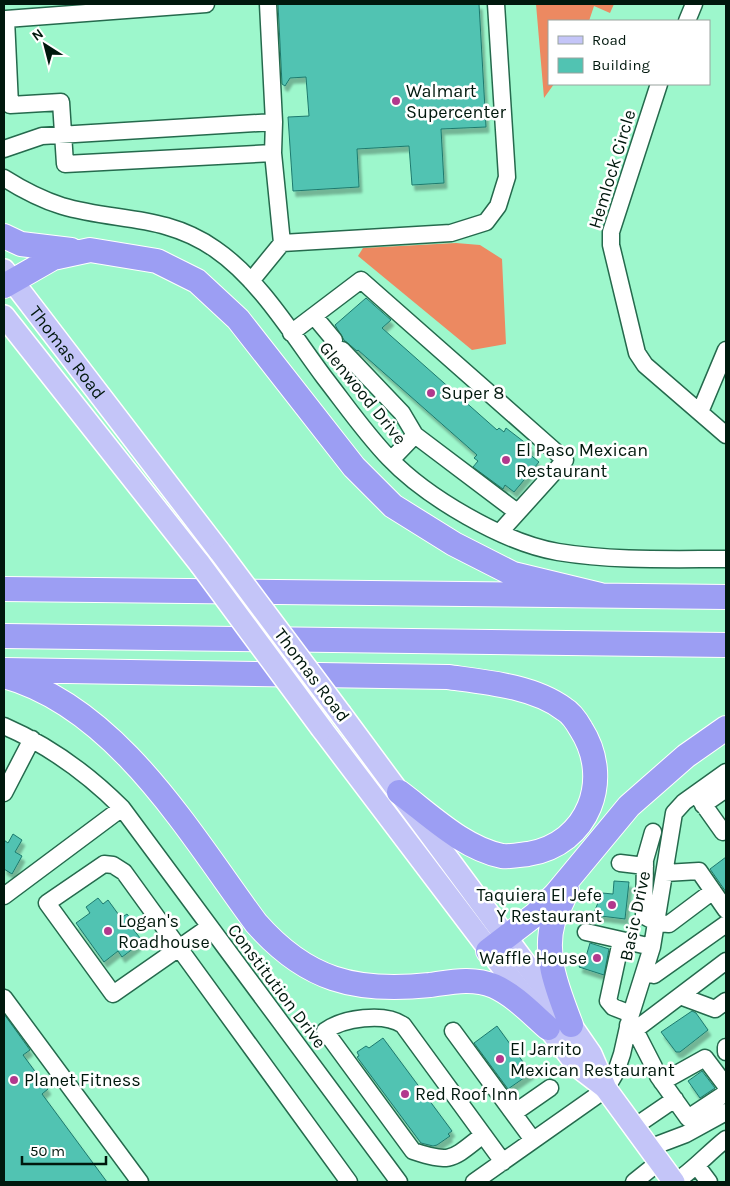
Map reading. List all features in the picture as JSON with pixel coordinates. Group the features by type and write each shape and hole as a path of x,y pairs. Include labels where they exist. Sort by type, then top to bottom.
{"highway":[{"path":"4,236 21,244 51,249 90,250 157,261 197,281 238,319 354,467 394,506 454,544 512,574 600,596"},
{"path":"6,279 53,258 90,250"},
{"path":"4,589 726,597"},
{"path":"4,636 726,645"},
{"path":"4,670 448,677 488,682 520,689 564,709 590,743 594,756 596,778 588,810 576,829 560,843 541,852 502,856 480,848 459,837 400,792"},
{"path":"4,676 58,700 110,738 132,760 162,797 273,943 313,972 355,986 385,987 458,980 494,986 559,1026"},
{"path":"488,951 536,914 576,870 629,806 686,756 726,728"},
{"path":"559,1026 550,950 552,923 576,870"}],"main road":[{"name":"Thomas Road","path":"6,279 220,552 507,936 559,1026"},
{"name":"Thomas Road","path":"4,316 200,564 488,951 559,1026 592,1054 606,1089 674,1182"}],"street":[{"path":"206,4 5,19 10,105 61,102 65,164 273,153"},
{"path":"251,281 282,243 273,153 274,122 268,4"},
{"path":"282,243 451,233 486,222 498,206 508,177 496,4"},
{"path":"686,20 694,4"},
{"name":"Hemlock Circle","path":"659,85 611,232 611,245 637,353 645,364 726,435"},
{"path":"4,149 42,136 274,122"},
{"name":"Glenwood Drive","path":"4,178 29,195 64,206 156,222 187,234 214,248 251,281 367,433 391,460 429,492 466,515 500,532 555,551 604,558 726,559"},
{"path":"291,333 361,280 565,460 500,532"},
{"path":"314,316 338,345 402,413 415,435 518,512"},
{"path":"700,412 726,350"},
{"path":"391,460 415,435"},
{"name":"Constitution Drive","path":"4,726 32,739 80,769 122,808 208,927 399,1182"},
{"path":"4,793 32,739"},
{"name":"Basic Drive","path":"606,1089 616,1072 652,947 674,813 700,800 726,772"},
{"path":"726,788 700,800 722,832 726,829"},
{"path":"4,896 122,808"},
{"path":"653,832 645,866 644,916 657,923 669,924 713,891"},
{"path":"620,863 645,866"},
{"path":"208,927 179,948 113,994 47,903 104,864 113,865 124,872 179,948 349,1182"},
{"path":"665,873 699,871 726,910"},
{"path":"644,973 654,975 726,924"},
{"path":"586,932 621,942 652,947"},
{"path":"621,942 608,1001 631,1023 658,1075 675,1100 688,1118 726,1093"},
{"path":"631,1023 680,996 726,960"},
{"path":"680,996 715,1009 726,1001"},
{"path":"4,998 140,1182"},
{"path":"483,1135 457,1155 447,1160 436,1159 413,1152 325,1031 337,1023 385,1017 395,1019 403,1025 503,1162"},
{"path":"454,1031 533,1140"},
{"path":"726,1047 726,1052"},
{"path":"658,1075 705,1058 726,1086"},
{"path":"514,1113 550,1088"},
{"path":"474,1182 606,1089"},
{"path":"634,1127 675,1100"},
{"path":"634,1182 654,1155 686,1134 726,1112"},
{"path":"674,1182 697,1166 710,1151 726,1139"},
{"path":"697,1166 709,1182"}],"shaded area":[{"path":"536,4 614,4 610,13 594,6 589,20 548,20 548,85 553,85 544,98"},
{"path":"456,243 480,245 502,259 506,344 472,350 358,256 363,248"}],"building":[{"name":"Walmart Supercenter","path":"278,4 479,4 486,127 441,129 444,183 412,185 409,146 357,149 359,187 293,191 288,117 309,116 306,77 290,78 285,86 282,84"},
{"name":"Super 8","path":"366,298 391,320 382,328 497,430 499,428 504,432 506,428 532,448 528,453 539,462 514,492 505,485 503,489 473,467 478,461 474,458 477,455 358,350 344,340 335,325"},
{"path":"13,834 22,840 15,852 22,856 12,874 4,869 4,840 8,843"},
{"path":"726,857 726,892 710,869"},
{"name":"Taquiera El Jefe Y Restaurant","path":"614,881 629,882 625,919 593,915 602,893 613,894"},
{"name":"Logan's Roadhouse","path":"98,898 103,904 108,900 121,918 127,914 133,922 130,925 140,938 135,941 138,945 122,957 118,951 104,962 76,923 90,913 86,907"},
{"name":"Waffle House","path":"590,943 609,949 604,975 579,967 582,959 585,960"},
{"path":"692,1011 696,1013 708,1030 680,1052 676,1052 661,1032"},
{"path":"4,1014 30,1050 23,1055 48,1089 42,1094 107,1182 4,1182"},
{"name":"El Jarrito Mexican Restaurant","path":"497,1026 531,1073 508,1089 474,1043"},
{"name":"Red Roof Inn","path":"383,1038 452,1131 448,1134 450,1136 437,1145 421,1143 357,1057 359,1056 357,1052 366,1046 369,1048"},
{"path":"702,1071 715,1088 700,1098 688,1081"}],"place":[{"name":"Walmart Supercenter","path":"396,101"},
{"name":"Super 8","path":"431,393"},
{"name":"El Paso Mexican Restaurant","path":"506,460"},
{"name":"Taquiera El Jefe Y Restaurant","path":"612,905"},
{"name":"Logan's Roadhouse","path":"108,931"},
{"name":"Waffle House","path":"597,958"},
{"name":"El Jarrito Mexican Restaurant","path":"500,1059"},
{"name":"Planet Fitness","path":"14,1080"},
{"name":"Red Roof Inn","path":"405,1094"}]}
